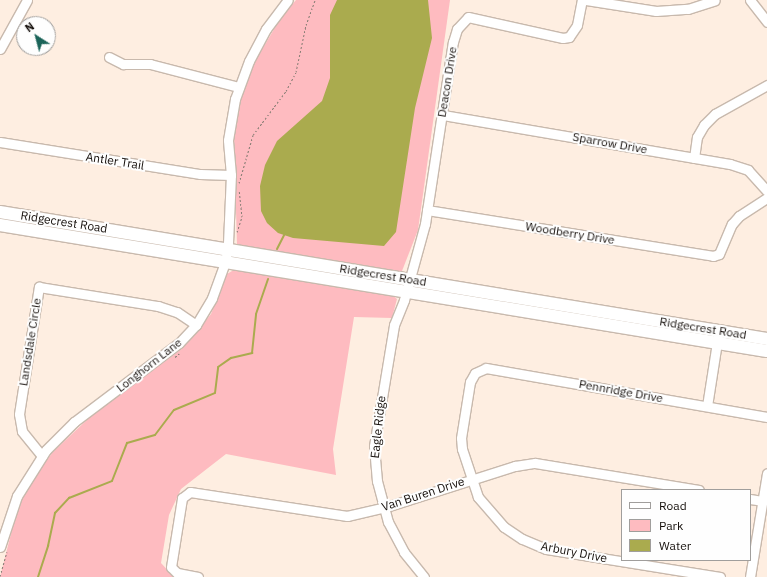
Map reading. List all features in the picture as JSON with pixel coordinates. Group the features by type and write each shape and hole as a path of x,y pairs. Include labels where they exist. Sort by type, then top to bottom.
{"main road":[{"name":"Ridgecrest Road","path":"0,212 767,339"},
{"name":"Ridgecrest Road","path":"0,225 767,351"}],"street":[{"path":"0,49 27,0"},
{"name":"Deacon Drive","path":"406,292 408,279 427,210 453,42 462,22 468,17 563,38 569,37 577,25 582,0"},
{"path":"586,0 656,11 688,9 715,0"},
{"path":"750,0 767,22"},
{"name":"Longhorn Lane","path":"4,548 17,496 42,456 74,422 172,349 196,325 212,298 225,262 227,250 231,175 228,140 239,87 249,61 284,1"},
{"path":"109,57 123,64 157,65 239,87"},
{"path":"694,158 697,137 704,125 715,114 767,85"},
{"name":"Sparrow Drive","path":"442,114 739,166 754,176 767,191"},
{"name":"Antler Trail","path":"0,142 200,174 231,175"},
{"name":"Woodberry Drive","path":"427,210 713,256 719,254 732,224 739,216 767,198"},
{"name":"Landsdale Circle","path":"42,456 22,431 19,414 39,287 158,306 177,312 196,325"},
{"name":"Eagle Ridge","path":"406,292 394,324 374,446 374,463 383,508 401,547 424,577"},
{"path":"706,406 718,331"},
{"name":"Pennridge Drive","path":"475,373 486,368 767,417"},
{"name":"Arbury Drive","path":"475,373 470,382 461,438 471,479 481,503 494,518 509,531 534,545 621,560"},
{"name":"Van Buren Drive","path":"198,577 176,573 172,570 176,532 182,498 190,492 337,516 357,514 383,508 515,466 540,463 693,489"},
{"path":"750,577 767,473"},
{"path":"751,499 762,501"},
{"name":"Arbury Drive","path":"627,561 720,577"}],"path":[{"path":"236,235 242,217 238,187 253,135 286,92 296,72 306,24 315,0"},
{"path":"173,358 185,348"},
{"path":"0,576 4,548"}],"green space":[{"path":"296,0 450,0 418,230 402,271 398,274 237,246 234,137 239,104 251,68 280,19"},
{"path":"237,268 390,293 397,299 392,318 354,317 333,449 336,475 226,454 181,489 169,515 161,563 174,577 0,577 17,510 33,478 53,452 91,416 183,348 211,314 227,274"}],"water":[{"path":"337,0 428,0 432,38 415,108 396,232 384,246 293,238 278,233 267,223 261,211 260,186 265,165 277,141 322,101 330,78 330,15"}],"waterway":[{"path":"277,249 284,235"},
{"path":"38,577 48,546 55,513 69,498 112,481 127,443 155,435 174,410 215,393 218,367 231,358 252,353 256,314 268,279"}]}
